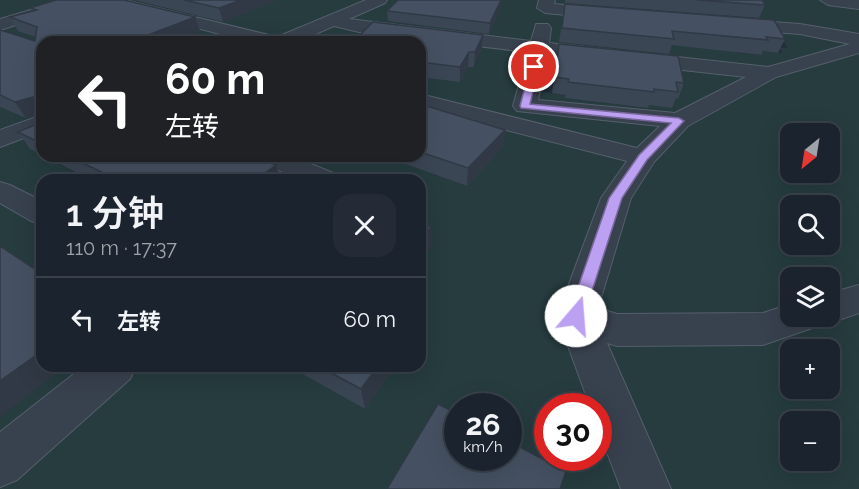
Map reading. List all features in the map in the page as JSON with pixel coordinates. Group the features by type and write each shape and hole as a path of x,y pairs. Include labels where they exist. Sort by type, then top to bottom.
{"street":[{"path":"0,26 81,0"},
{"path":"106,0 249,36"},
{"path":"296,36 379,0"},
{"path":"828,0 859,4"},
{"path":"328,2 359,9"},
{"path":"525,106 539,48 546,4 626,15"},
{"path":"333,20 359,27 769,73"},
{"path":"719,23 800,30 859,40"},
{"path":"0,33 21,40"},
{"path":"646,489 576,316 615,198 643,158 679,121 769,73 859,47"},
{"path":"426,95 679,121"},
{"path":"426,103 643,158"},
{"path":"0,139 36,125"},
{"path":"282,162 312,174"},
{"path":"0,191 36,211"},
{"path":"840,305 859,299"},
{"path":"576,316 617,330 763,329 780,323"},
{"path":"0,463 108,372"}],"green space":[{"path":"0,0 859,0 859,489 557,489 522,467 522,393 444,393 444,446 399,489 0,489","holes":["782,38 788,48 780,48 782,53 759,51 760,55 738,53 737,50","542,67 561,70 648,108 565,98 566,95 544,92 545,83 539,82"]}],"building":[{"path":"56,0 124,0 195,17 146,36 36,36 36,111 33,97 15,102 0,95 0,30 35,41 37,27 10,17 37,10 30,8"},
{"path":"184,0 241,0 219,8"},
{"path":"398,0 501,0 490,23 387,11"},
{"path":"697,0 762,0 765,5"},
{"path":"565,4 774,20 785,39 766,37 768,40 672,31 674,39 562,28"},
{"path":"373,22 483,35 475,52 469,52 460,67 426,63 426,36 359,36"},
{"path":"559,44 678,56 684,83 676,82 678,92 654,89 654,92 568,82 569,79 555,77"},
{"path":"426,106 505,130 468,168 426,154"},
{"path":"36,124 36,141 18,132"},
{"path":"80,162 268,162 276,165 263,174 106,174"},
{"path":"0,246 36,270 36,355 0,381"},
{"path":"329,372 374,372 361,389"},
{"path":"438,404 444,407 444,471 522,471 522,448 534,454 534,471 566,471 560,489 387,489"}],"route":[{"path":"534,67 525,106 679,121 643,158 615,198 576,316"}]}
